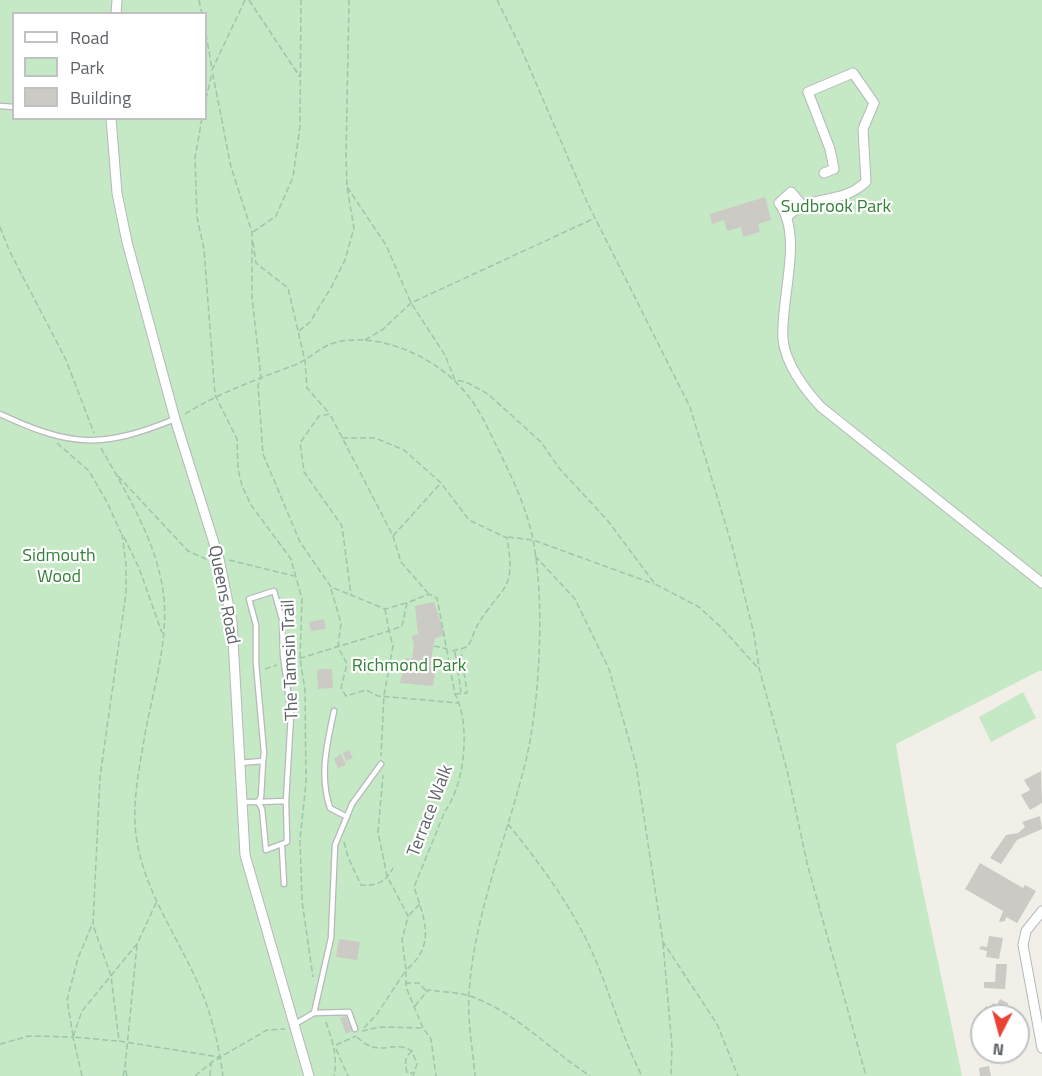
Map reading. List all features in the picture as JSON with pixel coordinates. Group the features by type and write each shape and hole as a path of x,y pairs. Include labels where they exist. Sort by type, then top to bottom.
{"street":[{"path":"788,216 801,204 853,194 866,183 863,129 874,103 853,73 808,92 830,149 834,169 824,173"},
{"name":"Queens Road","path":"111,120 117,193 127,242 175,419 219,558 232,622 240,801 245,855 309,1076"},
{"path":"801,204 791,192 778,203 788,216 789,261 783,342 810,395 821,407 1042,583"},
{"path":"1042,911 1026,931 1023,945 1042,1048"}],"lane":[{"path":"0,414 48,435 97,442 132,435 175,419"},
{"path":"274,591 282,619 283,655 291,715 286,801 287,842 282,846 266,850 262,809 258,802 261,797 264,743 256,663 256,625 249,599 274,591"},
{"path":"334,711 324,755 325,792 330,808 347,817"},
{"path":"239,763 263,761"},
{"path":"314,1013 316,996 331,938 335,845 352,804 381,764"},
{"path":"240,801 286,801"},
{"path":"282,846 284,884"},
{"path":"295,1024 314,1013 349,1012 355,1029"}],"path":[{"path":"207,94 212,70 245,0"},
{"path":"249,0 301,78"},
{"path":"252,232 276,216 293,177 300,126 301,0"},
{"path":"298,332 310,322 332,286 345,260 354,228 347,187 345,112 349,0"},
{"path":"497,0 521,48 595,218 690,407 733,549 754,634 759,668 787,770 807,864 866,1076"},
{"path":"207,40 231,167 252,232 256,263 288,288 305,361 308,388 330,414 393,536 401,562 429,594 384,609 331,587"},
{"name":"The Tamsin Trail","path":"202,120 195,158 197,217 204,249 215,396 237,439 238,469 251,505 291,559 302,599 300,658 305,690 306,783 300,839 302,900 316,996"},
{"path":"347,187 386,244 411,303 445,355 455,380"},
{"path":"364,340 382,330 411,303 595,218"},
{"path":"0,227 9,250 66,360 97,442 116,473 160,570 164,601 162,634 134,814 137,846 147,880 200,987 220,1057 223,1076"},
{"path":"252,232 252,297 261,378 258,385 263,454 300,542 331,587 341,623 338,647 347,664 341,688 346,696 366,690 378,696 460,703"},
{"path":"175,419 215,396 305,361 324,346 364,340 398,347 425,359 455,380 475,404 513,478 533,540 540,626 534,713 526,759 480,922 468,996 475,1076"},
{"path":"455,380 466,382 488,394 542,442 559,468 608,521 655,584"},
{"path":"330,414 319,416 300,443 304,472 342,526 351,595"},
{"path":"48,435 89,471 107,502 139,568 162,634"},
{"path":"342,438 375,438 404,450 441,483 469,520 507,538 533,540 655,584 699,607 759,668"},
{"path":"116,473 188,551 203,560 226,557 296,577"},
{"path":"393,536 441,483"},
{"path":"82,1076 67,1000 78,958 93,925 100,777 126,593 126,564 122,534"},
{"path":"434,646 455,651 467,647 477,627 508,585 511,562 507,538"},
{"path":"535,555 574,599 609,669 636,765 663,942 672,1047 671,1076"},
{"name":"Terrace Walk","path":"405,983 406,970 417,958 426,933 427,922 414,887 445,811 451,802 464,758 460,703 455,694 437,598 429,594"},
{"path":"384,609 389,631 402,626 407,603"},
{"path":"455,694 467,693 460,650"},
{"path":"455,651 462,693"},
{"path":"507,822 544,869 586,940 632,1057 642,1076"},
{"path":"342,829 348,857 361,885 372,886 382,882 388,878 393,868"},
{"path":"73,1037 82,1011 137,944 157,900"},
{"path":"408,916 420,904"},
{"path":"93,925 111,976 119,1041"},
{"path":"663,942 717,1024 738,1076"},
{"path":"123,1076 129,1044 137,944"},
{"path":"436,1076 431,1039 423,1028 405,983 419,983 426,992 468,996 507,1013 590,1076"},
{"path":"414,1007 426,992"},
{"path":"322,1013 348,1076"},
{"path":"195,1076 212,1062 267,1030 284,1030 295,1024"},
{"path":"334,1046 356,1036 361,1031 380,1028 423,1028"},
{"path":"0,1044 29,1036 73,1037 119,1041 220,1057"},
{"path":"356,1036 366,1047 375,1049 406,1047 412,1051 417,1064 412,1076"},
{"path":"334,1046 337,1063 334,1076"},
{"path":"412,1051 406,1056 405,1063 407,1073 414,1073"},
{"path":"210,1076 212,1062"},
{"path":"125,1067 127,1076"}],"green space":[{"name":"Richmond Park","path":"0,0 1042,0 1042,671 896,744 919,869 962,1076 0,1076"},
{"path":"1023,692 1036,718 991,742 979,717"}],"building":[{"path":"765,197 771,220 758,224 760,232 743,237 741,227 727,231 724,220 712,224 710,214"},
{"path":"434,602 445,635 435,638 431,660 437,661 433,686 400,683 406,658 412,659 414,645 412,636 418,634 415,606"},
{"path":"324,619 326,629 311,631 309,622"},
{"path":"332,669 333,688 318,689 317,670"},
{"path":"349,750 353,758 346,761 343,753"},
{"path":"341,754 346,765 338,768 334,759"},
{"path":"1041,771 1042,803 1030,810 1021,795 1030,790 1024,780"},
{"path":"1040,816 1042,829 1017,840 1001,864 990,858 1006,835 1018,833 1025,827 1022,822"},
{"path":"980,863 1023,888 1025,885 1036,891 1017,923 1006,917 1005,921 999,922 1003,911 965,889"},
{"path":"989,936 1003,938 999,959 986,957 987,951 979,949 981,946 987,947"},
{"path":"339,939 360,942 357,960 336,957"},
{"path":"996,964 1007,964 1005,989 984,988 984,982 995,982"},
{"path":"1000,999 1008,1003 1008,1004 998,1004"},
{"path":"346,1016 352,1031 346,1034 340,1018"},
{"path":"989,1066 991,1076 980,1076 979,1068"}],"park label":[{"name":"Sudbrook Park","path":"836,208"},
{"name":"Sidmouth Wood","path":"59,567"}]}
